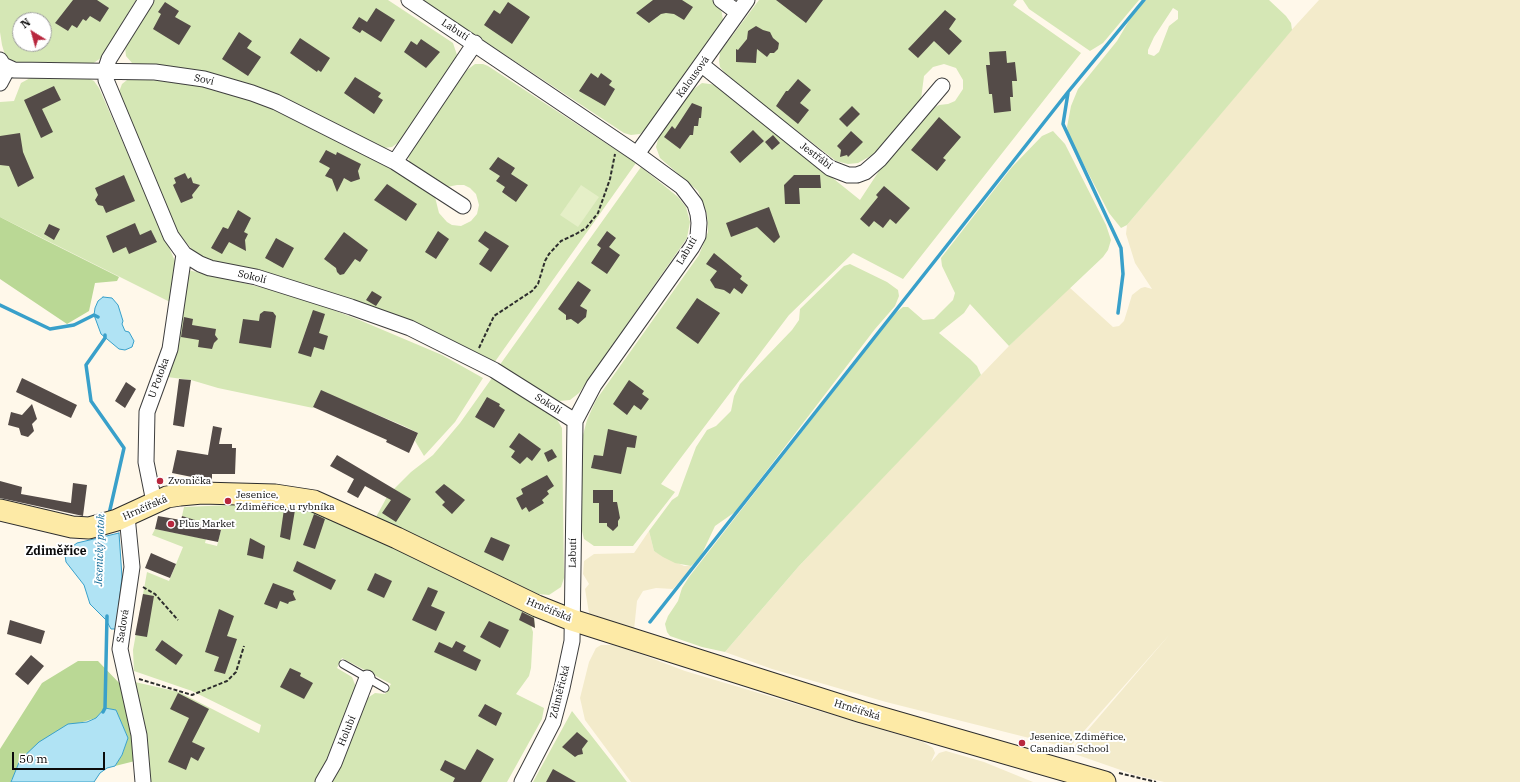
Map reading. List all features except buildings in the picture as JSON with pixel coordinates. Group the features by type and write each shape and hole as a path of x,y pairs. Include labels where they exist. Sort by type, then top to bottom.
{"street":[{"path":"106,72 109,59 146,0"},
{"name":"Labutí","path":"409,0 475,43 637,154 689,195 695,204 698,214 698,236 692,247 594,384 575,421 572,620"},
{"path":"721,0 737,12"},
{"name":"Kalousová","path":"637,154 747,0"},
{"path":"395,162 475,43"},
{"path":"0,83 4,64"},
{"name":"Soví","path":"4,64 22,71 155,72 204,79 252,92 276,102 395,162 462,206"},
{"name":"Jestřábí","path":"702,65 830,168 848,174 865,172 880,159 942,86"},
{"name":"Sokolí","path":"106,72 107,84 171,236 184,254 200,264 210,268 256,277 410,328 494,370 575,421"},
{"name":"U Potoka","path":"154,502 146,462 147,412 170,349 184,254"},
{"name":"Hrnčířská","path":"0,510 72,527 90,528 122,518 154,502 173,496 202,493 275,495 314,501 397,538 537,606 572,620 862,712 1105,782"},
{"name":"Sadová","path":"122,518 132,567 120,649 139,735 143,782"},
{"name":"Zdiměřická","path":"522,782 552,722 562,688 572,641 572,620"},
{"name":"Holubí","path":"323,782 334,763 367,678"}],"lane":[{"path":"343,664 386,688"}],"path":[{"path":"472,359 482,343 494,316 532,292 538,284 545,261 549,254 561,241 586,228 598,213 610,179 615,151 620,142"},
{"path":"130,579 155,594 178,620"},
{"path":"125,675 192,695 227,681 236,672 244,646"}],"shaded area":[{"path":"1319,0 1520,0 1520,782 1164,782 1135,775 1069,752 1170,634 1069,748 886,702 772,669 725,652 799,566 896,463 1009,346 1069,287 1113,327 1119,326 1124,321 1132,295 1141,288 1145,287 1152,289 1135,263 1126,234 1127,225 1285,37"},
{"path":"649,531 654,551 684,566 691,566 690,570 673,589 656,588 643,591 637,601 634,630 591,615 589,613 585,589 589,584 583,574 584,561 594,554 634,553"},
{"path":"601,645 612,645 627,649 685,671 923,742 933,748 935,753 931,762 939,753 946,751 984,762 1033,782 631,782 585,720 580,698 589,662 596,648"}],"green space":[{"path":"0,0 136,0 101,58 92,64 20,63 11,60 5,55 0,32"},
{"path":"152,0 388,0 453,43 457,55 455,62 399,142 392,147 384,148 293,102 253,86 206,72 132,63 126,56 125,46"},
{"path":"422,0 712,0 721,8 723,20 648,127 640,134 631,135 624,133"},
{"path":"759,0 1017,0 1013,5 1081,53 903,279 853,253 789,315 661,484 675,492 633,546 594,546 584,539 582,531 581,452 587,420 596,400 699,255 708,232 707,214 698,191 660,158 656,147 659,136 691,91 702,83 717,85 860,200 879,171 930,110 939,105 948,104 955,101 963,89 963,80 956,68 944,64 933,67 924,76 921,99 874,154 858,163 848,164 836,161 765,106 725,73 720,67 720,52"},
{"path":"1023,0 1139,0 1103,43 1090,51 1029,9"},
{"path":"1146,0 1269,0 1286,16 1291,23 1292,30 1127,225 1121,228 1109,213 1069,136 1067,127 1071,106 1078,89 1117,41 1130,19","holes":["1173,8 1178,11 1178,19 1169,26 1159,52 1154,56 1148,54 1148,50 1154,37"]},
{"path":"475,64 483,64 488,66 636,163 494,363 379,309 301,283 212,261 195,253 179,234 120,100 119,92 122,84 127,80 151,80 197,85 257,102 284,113 399,172 435,197 439,213 447,222 452,225 461,226 471,221 477,214 479,205 476,194 464,185 447,187 411,167 408,157 411,149 467,70"},
{"path":"32,77 88,78 94,81 99,88 175,261 177,274 170,302 0,217 0,102 14,101 21,83"},
{"path":"1053,131 1065,144 1106,225 1111,240 1108,250 1103,257 1009,346 970,304 964,313 939,333 977,366 981,375 799,566 725,652 702,647 670,636 667,632 665,624 668,616 678,601 682,588 689,577 893,315 903,307 908,307 923,320 934,319 953,300 955,293 942,266 941,258 1012,167 1042,136"},
{"path":"641,167 678,197 686,207 690,222 687,238 579,393 570,400 559,401 499,366"},
{"path":"581,185 599,197 578,227 560,215"},
{"path":"0,217 119,277 117,281 95,283 89,311 67,324 0,279"},
{"path":"850,264 887,282 898,290 899,296 895,306 875,329 735,512 715,526 700,558 691,566 675,563 663,557 654,551 649,531 672,500 678,496 696,447 707,430 716,426 731,411 734,396 740,384 792,330 799,320 800,309 844,266"},
{"path":"188,270 294,295 357,319 442,355 483,378 455,422 424,456 415,441 418,433 321,391 313,408 218,388 191,380 167,377"},
{"path":"492,378 555,416 562,428 564,578 561,587 549,595 538,594 376,517 388,495 411,472 433,455 460,423"},
{"path":"255,504 316,509 345,521 432,567 534,617 535,628 531,626 533,632 531,668 529,676 516,694 544,708 542,719 507,782 330,782 366,699 375,693 385,694 391,684 342,658 337,668 352,677 356,687 338,740 316,782 148,782 135,682 179,692 259,733 261,725 192,691 134,671 133,650 147,572 169,581 183,547 152,535 155,529 206,539 205,543 217,546 221,530 182,516 184,507","holes":["162,640 183,655 176,664 155,650"]},
{"path":"78,661 98,661 123,687 135,734 135,761 115,766 122,755 128,738 116,710 105,708 96,718 79,723 11,780 11,782 0,782 0,749 42,683"},
{"path":"572,711 612,762 627,782 533,782"}],"water":[{"path":"103,297 112,298 118,305 125,331 129,332 134,341 132,347 125,350 119,349 101,334 94,315 98,301"},
{"path":"119,533 122,577 116,629 111,629 106,620 90,604 84,585 66,562 65,555 69,549 77,543"},
{"path":"105,708 116,710 128,738 122,755 115,766 107,768 100,773 94,782 11,782 20,760 39,742 68,724 87,722 96,718"}],"waterway":[{"path":"650,622 1068,92 1144,0"},
{"path":"1068,93 1063,124 1121,248 1123,274 1118,313"},
{"name":"Jesenický potok","path":"0,305 50,329 74,325 94,315 98,317"},
{"name":"Jesenický potok","path":"105,335 105,338 86,365 91,401 124,448 109,514"},
{"name":"Jesenický potok","path":"103,712 105,708 107,616"}],"place":[{"name":"Zvonička","path":"160,481"},
{"name":"Jesenice, Zdiměřice, u rybníka","path":"228,501"},
{"name":"Plus Market","path":"171,524"},
{"name":"Jesenice, Zdiměřice, Canadian School","path":"1022,743"}],"district":[{"name":"Zdiměřice","path":"56,552"}]}
